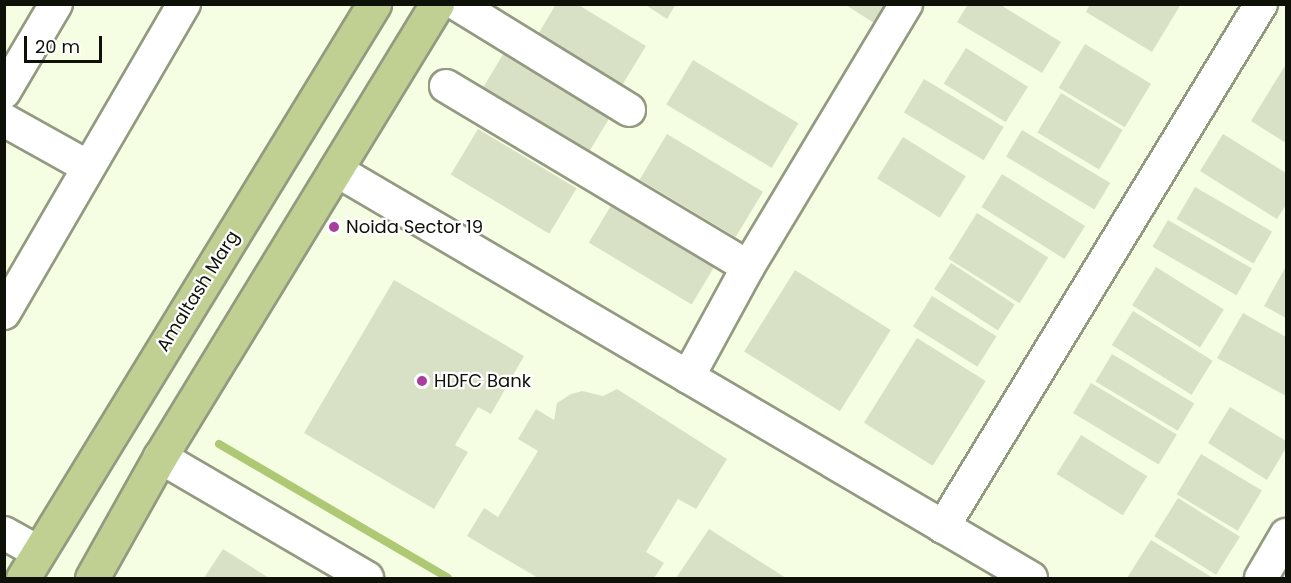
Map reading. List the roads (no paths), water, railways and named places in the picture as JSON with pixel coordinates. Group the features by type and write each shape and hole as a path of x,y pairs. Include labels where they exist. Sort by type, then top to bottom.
{"main road":[{"name":"Amaltash Marg","path":"30,565 374,4"},
{"path":"92,579 160,457 437,4"}],"street":[{"path":"4,92 56,4"},
{"path":"9,295 184,4"},
{"path":"457,4 629,110"},
{"path":"688,377 747,267 906,4"},
{"path":"942,527 1261,4"},
{"path":"446,86 747,267"},
{"path":"4,120 88,167"},
{"path":"336,170 1031,579"},
{"path":"160,457 367,579"},
{"path":"4,533 30,565"},
{"path":"1261,579 1287,535"}],"waterway":[{"path":"219,444 448,578"}],"place":[{"name":"Noida Sector 19","path":"334,227"},
{"name":"HDFC Bank","path":"422,381"}]}
